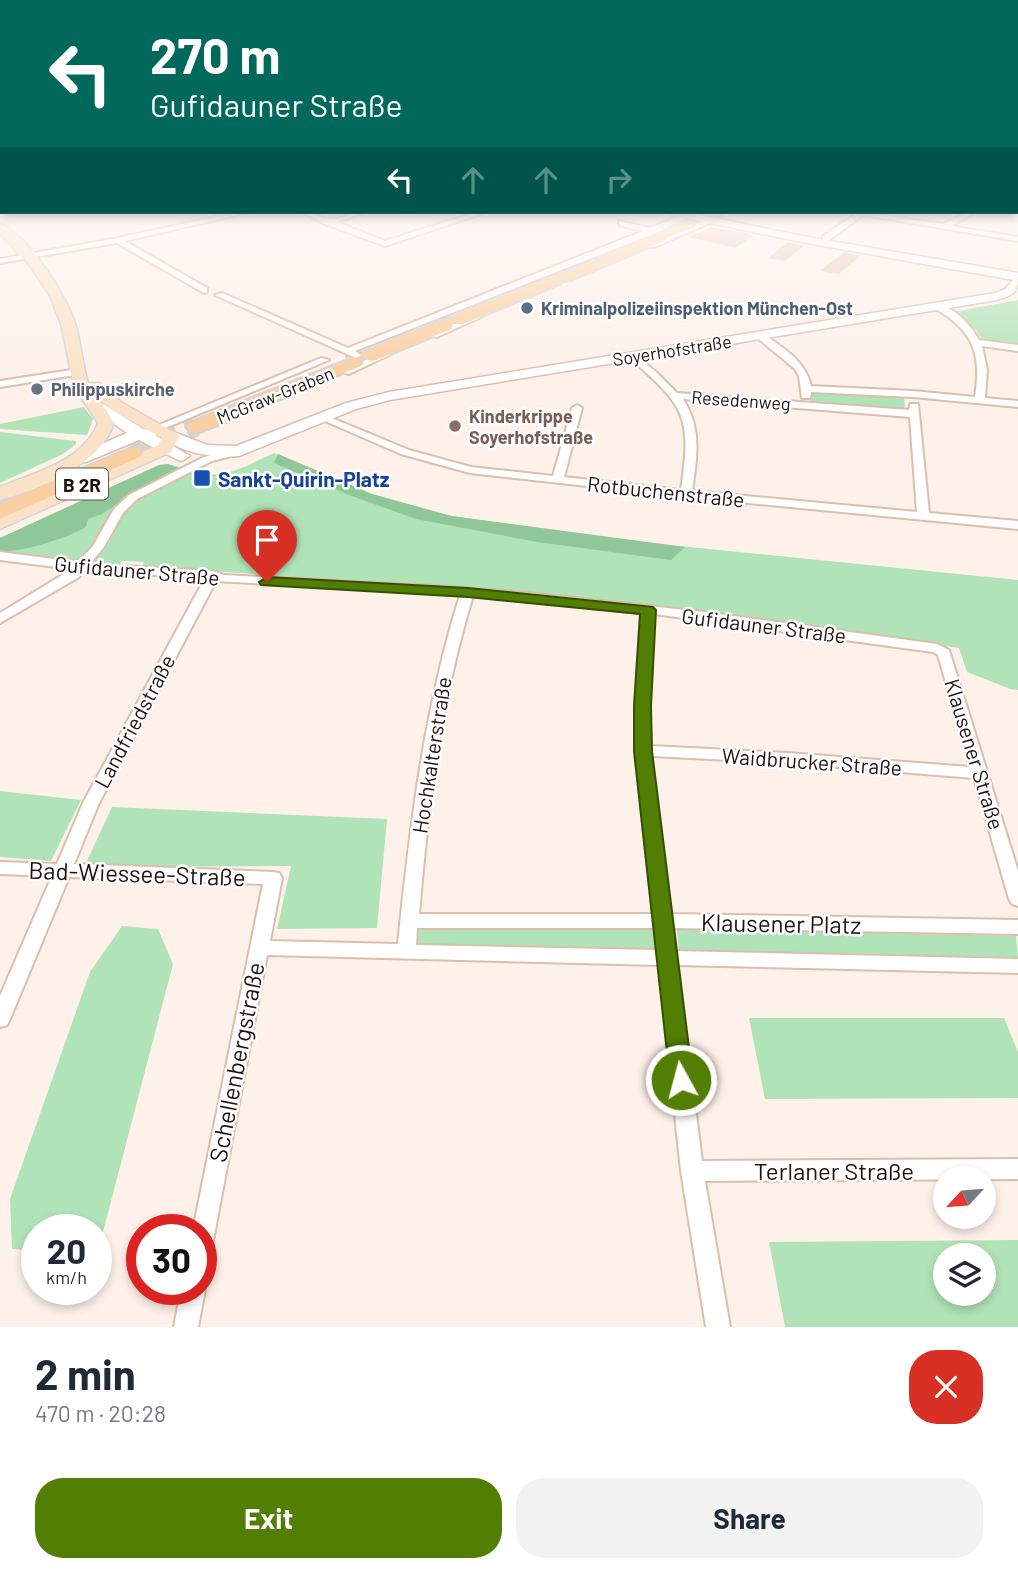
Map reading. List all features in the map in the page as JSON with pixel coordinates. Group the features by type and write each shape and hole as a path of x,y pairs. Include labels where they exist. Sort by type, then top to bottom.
{"highway":[{"name":"McGraw-Graben","path":"192,425 603,256"},
{"path":"0,503 151,440"},
{"path":"0,512 151,440"}],"main road":[{"name":"B 2R","path":"0,494 80,459 94,446 105,430 105,418 82,388 61,307 30,256"},
{"path":"908,256 1018,277"},
{"path":"914,256 1018,277"},
{"name":"Soyerhofstraße","path":"323,418 389,396 1004,295 1018,277"},
{"path":"79,374 151,440"},
{"path":"98,406 151,440 202,463 238,458 266,447 279,438"},
{"path":"80,459 151,440 202,451 239,451 279,438 323,418"},
{"name":"B 2R","path":"0,523 76,486 151,440"}],"street":[{"path":"0,261 30,256"},
{"path":"145,256 204,290"},
{"path":"219,295 357,359"},
{"path":"937,306 959,321 976,342 984,363 980,400"},
{"path":"760,335 799,366 805,376 805,405"},
{"path":"976,342 1018,348"},
{"path":"633,356 677,396 688,416 694,442 686,494"},
{"path":"151,440 324,360"},
{"path":"0,384 79,374"},
{"path":"807,389 913,394 1018,404"},
{"path":"913,394 923,515"},
{"name":"Resedenweg","path":"677,396 915,414"},
{"path":"557,481 577,408"},
{"name":"Rotbuchenstraße","path":"323,418 444,465 557,481 1018,525"},
{"path":"0,619 65,581 83,566 98,547 124,503 147,488 202,463 239,451"},
{"name":"Gufidauner Straße","path":"0,556 83,566 213,575 220,579 468,592 759,623 942,650"},
{"name":"Landfriedstraße","path":"0,1019 62,870 113,758 213,575"},
{"name":"Hochkalterstraße","path":"409,921 421,788 442,681 468,592"},
{"path":"648,610 642,706 643,751 692,1171 718,1327"},
{"name":"Klausener Straße","path":"942,650 1018,899"},
{"name":"Waidbrucker Straße","path":"643,751 788,758 981,773"},
{"name":"Bad-Wiessee-Straße","path":"0,868 273,878"},
{"name":"Schellenbergstraße","path":"207,1214 273,878"},
{"path":"406,953 409,921"},
{"name":"Klausener Platz","path":"409,921 662,921 1018,927"},
{"name":"Klausener Platz","path":"258,948 666,960 1018,966"},
{"name":"Terlaner Straße","path":"692,1171 1018,1169"},
{"path":"186,1327 190,1305"}],"green space":[{"path":"1018,300 1018,346 982,340 976,330 953,312"},
{"path":"812,391 904,396 905,409 811,403"},
{"path":"84,407 93,419 87,435 0,429 0,424"},
{"path":"0,432 76,441 76,444 63,454 0,483"},
{"path":"274,453 372,494 452,516 620,540 1018,580 1018,690 967,672 959,648 763,619 537,595 142,566 144,562 122,561 118,566 0,551 0,538 159,465 216,474 242,468"},
{"path":"278,454 372,494 451,516 685,547 671,560 537,542 416,519 349,495 274,463"},
{"path":"168,464 179,468 179,472 147,485 102,514 88,519 86,527 44,544 20,550 0,551 0,538 159,465"},
{"path":"0,791 81,800 51,861 0,857"},
{"path":"112,807 387,819 377,928 277,929 291,866 84,867"},
{"path":"416,921 654,925 656,949 414,945"},
{"path":"122,926 158,929 173,964 108,1214 21,1214 21,1250 12,1249 10,1199 90,972"},
{"path":"677,929 1016,936 1018,958 679,951"},
{"path":"749,1018 1004,1018 1018,1052 1018,1098 765,1099"},
{"path":"1018,1240 1018,1327 785,1327 769,1242"}],"building":[{"path":"771,256 791,256 785,261 768,258"},
{"path":"839,256 860,256 839,274 820,271"}],"tunnel":[{"path":"547,278 557,274"},
{"path":"437,322 449,317"},
{"path":"346,359 362,353"},
{"path":"133,453 196,427"}],"place":[{"name":"Kriminalpolizeiinspektion München-Ost","path":"527,308"},
{"name":"Philippuskirche","path":"37,389"},
{"name":"Kinderkrippe Soyerhofstraße","path":"455,426"},
{"name":"Sankt-Quirin-Platz","path":"202,478"}],"route":[{"path":"267,582 468,592 648,610 642,706 643,751 681,1080"}]}
